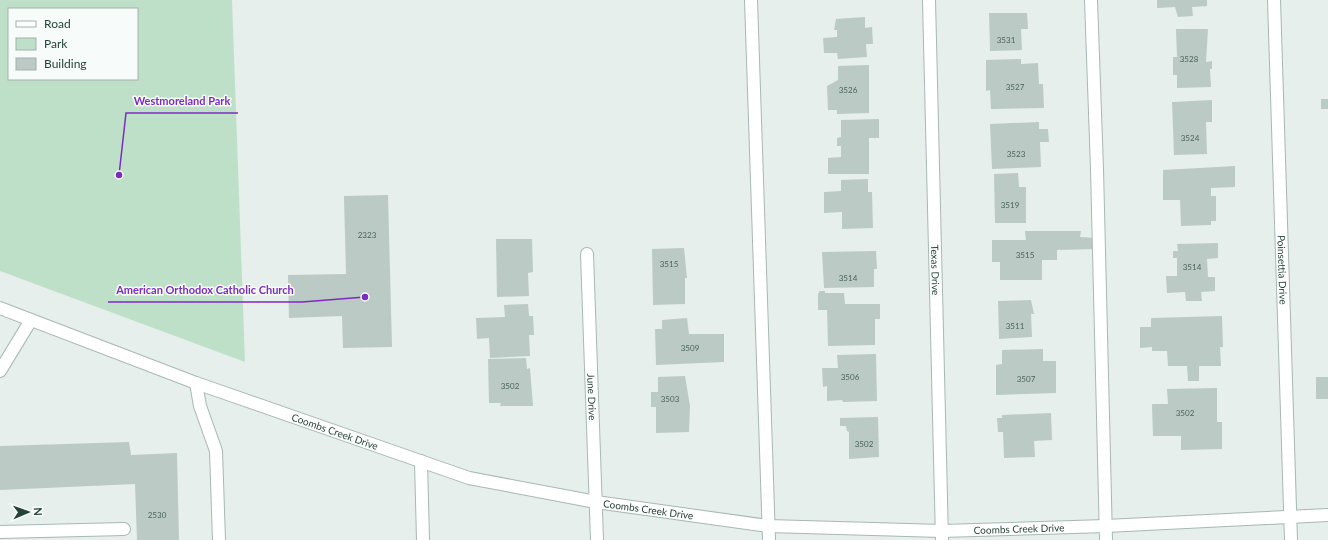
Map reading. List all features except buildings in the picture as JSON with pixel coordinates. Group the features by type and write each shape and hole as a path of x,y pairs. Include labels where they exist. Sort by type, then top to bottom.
{"street":[{"path":"751,0 769,540"},
{"name":"Texas Drive","path":"929,0 942,536"},
{"path":"1092,0 1106,540"},
{"name":"Poinsettia Drive","path":"1274,0 1290,540"},
{"name":"June Drive","path":"587,254 597,540"},
{"name":"Coombs Creek Drive","path":"0,308 196,383 469,478 596,502 768,526 942,536 1106,526 1328,516"},
{"path":"0,371 31,320"},
{"path":"196,383 200,406 216,451 219,540"},
{"path":"420,462 423,540"},
{"path":"0,532 124,529"}],"green space":[{"path":"0,0 232,0 245,362 0,271"}],"place":[{"name":"Westmoreland Park","path":"119,175"},
{"name":"American Orthodox Catholic Church","path":"365,297"}]}
